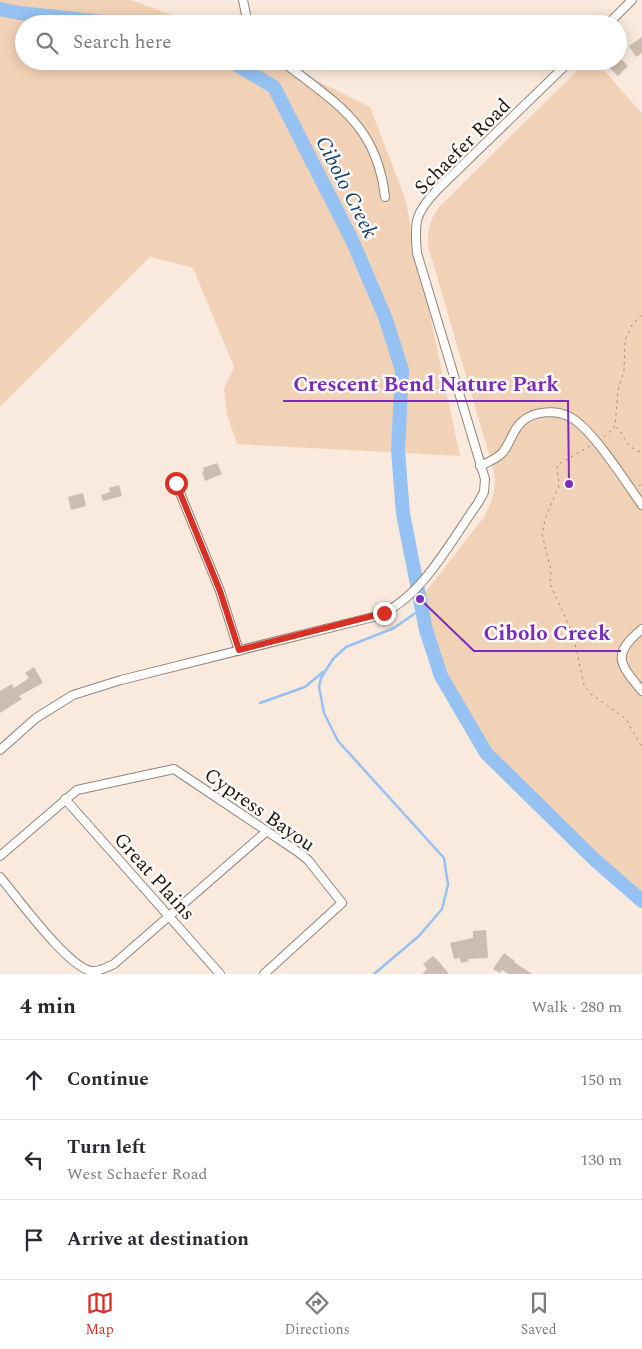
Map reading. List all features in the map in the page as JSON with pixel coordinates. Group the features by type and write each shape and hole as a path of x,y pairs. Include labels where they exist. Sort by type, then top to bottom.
{"street":[{"path":"243,0 246,15"},
{"path":"617,15 632,0"},
{"path":"293,70 353,119 377,155 382,172 385,197"},
{"name":"Schaefer Road","path":"0,750 36,718 73,695 121,680 377,616 400,605 414,592 478,503 484,492 485,479 416,253 416,219 423,205 561,70"},
{"path":"480,466 495,459 503,452 513,432 525,419 552,412 569,416 586,430 642,505"},
{"path":"176,483 223,598 239,650"},
{"path":"642,629 626,644 621,655 620,664 642,691"},
{"name":"Cypress Bayou","path":"65,799 77,790 174,769 308,860 342,903 264,974"},
{"path":"0,856 65,799"},
{"name":"Great Plains","path":"65,799 220,974"},
{"path":"0,877 63,952 79,967 92,971 114,964 267,831"}],"path":[{"path":"642,315 632,325 625,340 624,371 618,390 615,426 630,447 635,451 642,452"},
{"path":"615,426 596,443 557,465 556,472 560,486 546,516 542,534 552,570 550,584 573,634 584,685 591,694 626,719 642,747"}],"shaded area":[{"path":"0,0 131,0 172,15 15,15 15,70 295,70 370,107 405,198 460,456 237,444 227,415 224,388 234,367 193,268 150,257 0,407"},
{"path":"578,70 604,70 642,114 642,902 486,753 441,676 426,630 420,599 484,517 490,505 495,487 493,468 428,246 430,225 439,207"}],"building":[{"path":"642,37 642,53 636,57 629,46"},
{"path":"612,70 624,70 618,76"},
{"path":"217,463 222,474 205,481 202,472 204,471 203,468"},
{"path":"119,485 122,496 103,501 101,495 110,492 109,488"},
{"path":"83,493 86,506 71,510 68,497"},
{"path":"34,667 43,683 19,696 22,699 0,713 0,691 12,684 14,688 29,678 25,673"},
{"path":"486,930 488,958 468,959 469,961 461,963 460,958 454,959 450,943 473,938 473,931"},
{"path":"504,953 532,974 509,974 502,970 500,973 493,969"},
{"path":"433,956 449,974 422,974 427,969 423,964"}],"waterway":[{"name":"Cibolo Creek","path":"0,9 39,15"},
{"name":"Cibolo Creek","path":"245,70 274,87 352,240 385,317 402,370 398,450 403,514 426,630 441,676 486,753 595,860 642,901"},
{"path":"374,974 419,936 442,909 448,885 444,858 338,741 324,713 319,687 321,678 333,659 346,647 394,628 421,609"},
{"path":"260,703 305,687 323,672"}],"place":[{"name":"Crescent Bend Nature Park","path":"569,484"},
{"name":"Cibolo Creek","path":"420,599"}],"route":[{"path":"176,483 192,517 228,612 239,650 363,620 384,613"}]}
